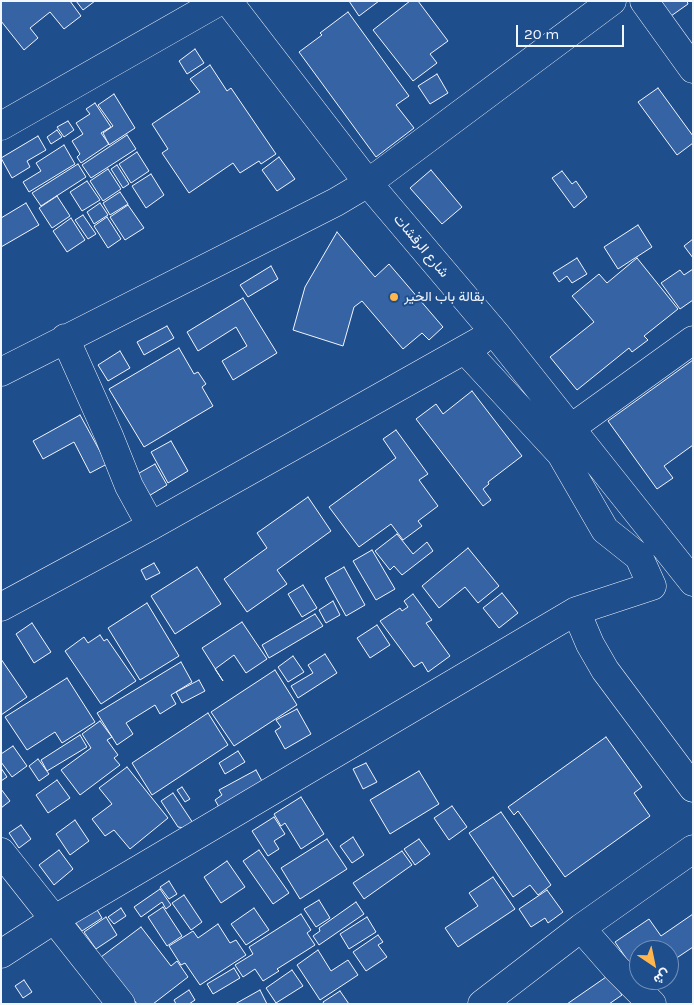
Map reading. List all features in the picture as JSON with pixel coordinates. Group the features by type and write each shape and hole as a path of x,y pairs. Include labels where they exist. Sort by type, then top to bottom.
{"street":[{"path":"1,126 220,1"},
{"name":"شارع الرقشات","path":"228,1 368,183 495,332 693,582"},
{"path":"1,372 336,202 368,183 612,1"},
{"path":"644,1 693,69"},
{"path":"1,607 151,526 495,332"},
{"path":"65,338 129,486 151,526"},
{"path":"571,428 693,340"},
{"path":"1,954 55,919 576,611 652,586 639,557 605,530 560,454 466,350"},
{"path":"576,611 590,644 605,670 693,788"},
{"path":"482,1004 581,928 693,849"},
{"path":"1,852 121,1004"},
{"path":"581,928 616,968 652,1004"}],"building":[{"path":"1,1 70,1 81,16 64,29 50,12 30,28 38,38 24,50 1,21"},
{"path":"76,1 95,1 83,10"},
{"path":"349,1 379,1 359,16"},
{"path":"410,1 418,1 448,41 430,54 437,63 413,81 373,30"},
{"path":"661,1 687,1 688,4 671,16"},
{"path":"348,12 409,96 396,105 414,128 376,157 299,52"},
{"path":"195,49 204,63 187,74 179,61"},
{"path":"210,65 227,91 231,88 276,154 261,164 259,161 240,173 233,163 189,193 162,153 168,149 152,124 200,92 190,79"},
{"path":"437,74 448,93 430,104 418,86"},
{"path":"658,88 693,136 693,143 677,155 638,102"},
{"path":"114,94 135,128 109,145 103,133 113,126 98,105"},
{"path":"95,103 111,127 101,133 109,144 81,163 77,157 80,154 72,141 83,134 76,123 90,114 86,109"},
{"path":"68,121 74,130 64,137 57,127"},
{"path":"57,130 62,137 51,144 47,137"},
{"path":"127,135 136,149 91,178 82,165"},
{"path":"38,136 46,150 27,161 30,167 12,178 1,158"},
{"path":"64,145 75,164 29,192 23,182 41,171 36,163"},
{"path":"137,152 149,171 131,183 119,164"},
{"path":"279,157 295,179 277,191 262,170"},
{"path":"78,164 86,177 41,206 32,193"},
{"path":"117,165 129,184 123,188 111,169"},
{"path":"108,169 121,189 103,201 90,181"},
{"path":"431,170 462,207 442,224 410,188"},
{"path":"562,171 572,184 576,181 587,197 574,208 552,178"},
{"path":"151,174 164,195 146,208 132,186"},
{"path":"87,181 100,200 82,211 70,192"},
{"path":"120,192 128,204 110,215 103,203"},
{"path":"57,196 70,216 52,228 39,208"},
{"path":"26,203 39,225 1,247 1,218"},
{"path":"100,203 108,215 94,224 87,212"},
{"path":"128,205 144,228 125,240 110,217"},
{"path":"83,215 96,234 88,239 75,220"},
{"path":"107,217 121,239 108,248 94,226"},
{"path":"71,218 85,240 67,252 53,231"},
{"path":"638,225 652,247 618,269 604,247"},
{"path":"337,232 375,277 389,264 443,327 429,340 422,333 403,349 362,301 354,307 343,346 293,330 305,287"},
{"path":"693,239 693,258 684,246"},
{"path":"577,258 587,274 572,283 567,276 559,282 553,273"},
{"path":"637,258 678,309 644,336 648,340 632,352 629,348 577,390 550,357 594,322 572,296 599,274 607,283"},
{"path":"271,266 278,279 248,297 240,285"},
{"path":"693,269 693,300 680,309 661,283 680,270 684,275"},
{"path":"243,298 277,353 233,380 222,361 247,346 236,327 198,351 187,332"},
{"path":"167,326 174,338 144,355 137,342"},
{"path":"179,348 194,374 198,372 206,384 202,387 213,406 144,447 109,389"},
{"path":"120,351 130,368 108,381 98,365"},
{"path":"693,360 693,445 664,466 673,478 657,489 608,421"},
{"path":"472,391 522,456 488,482 489,484 483,489 491,500 483,506 416,419 436,404 443,414"},
{"path":"80,415 107,464 90,473 74,442 43,459 33,441"},
{"path":"396,430 428,474 419,480 438,506 418,521 422,526 403,540 391,524 359,547 329,507 396,458 383,439"},
{"path":"171,441 188,471 168,483 151,452"},
{"path":"155,464 167,485 147,497 134,476"},
{"path":"308,497 331,531 277,570 287,584 247,612 224,579 267,548 257,533"},
{"path":"397,534 413,554 427,542 433,551 402,575 394,566 390,570 375,551"},
{"path":"468,548 499,586 478,603 465,587 439,608 422,586"},
{"path":"372,550 395,589 376,600 353,561"},
{"path":"154,563 160,573 146,580 141,570"},
{"path":"197,567 221,604 175,634 151,596"},
{"path":"344,567 365,605 346,616 325,578"},
{"path":"303,585 317,608 302,617 288,594"},
{"path":"502,593 518,613 499,628 483,608"},
{"path":"413,594 432,620 426,623 450,656 428,672 422,662 414,667 380,621 400,608 402,611 408,607 404,601"},
{"path":"333,601 340,615 326,623 319,610"},
{"path":"147,603 179,656 140,680 108,628"},
{"path":"315,614 323,626 269,658 262,645"},
{"path":"242,622 267,659 246,673 234,655 215,669 202,648"},
{"path":"32,623 51,652 34,663 16,634"},
{"path":"377,625 390,645 370,658 357,638"},
{"path":"100,635 104,641 107,639 136,681 101,704 65,651 84,637 88,643"},
{"path":"325,654 337,673 298,698 291,686 313,673 308,665"},
{"path":"293,656 304,672 288,682 278,667"},
{"path":"1,659 27,697 1,715"},
{"path":"181,662 192,682 171,695 176,704 160,714 155,705 126,723 133,734 117,745 97,713"},
{"path":"275,670 297,705 234,746 211,712"},
{"path":"67,678 95,722 62,743 55,732 27,750 5,717"},
{"path":"199,680 205,691 182,703 176,692"},
{"path":"297,709 311,734 285,749 275,731 281,727 276,720"},
{"path":"208,713 228,745 152,795 132,763"},
{"path":"100,721 112,737 107,740 118,755 114,758 120,765 80,795 61,770 91,748 82,734"},
{"path":"80,735 87,747 47,771 41,760"},
{"path":"606,737 642,787 634,793 650,816 565,877 518,811 514,815 508,807"},
{"path":"13,746 27,766 12,777 1,762 1,754"},
{"path":"238,751 245,762 225,774 219,763"},
{"path":"38,759 49,774 39,781 29,766"},
{"path":"366,763 377,782 363,789 353,769"},
{"path":"127,767 168,818 130,849 114,830 105,836 92,819 112,804 99,788"},
{"path":"1,768 7,777 1,781"},
{"path":"256,770 263,783 219,807 215,800 222,795 219,790"},
{"path":"419,771 439,804 390,834 370,800"},
{"path":"57,780 70,798 48,813 36,795"},
{"path":"182,787 190,799 185,802 177,790"},
{"path":"1,789 10,801 1,808"},
{"path":"173,793 193,823 185,828 178,827 161,801"},
{"path":"301,797 324,834 301,849 285,823 281,826 274,814"},
{"path":"452,806 467,827 449,840 434,818"},
{"path":"501,812 551,885 538,895 530,885 513,897 469,833"},
{"path":"274,817 285,834 274,841 279,849 268,856 252,831"},
{"path":"75,820 89,841 70,855 56,834"},
{"path":"21,825 31,839 19,848 9,833"},
{"path":"353,837 364,855 352,863 340,846"},
{"path":"327,839 347,869 300,899 281,868"},
{"path":"419,839 430,854 415,865 404,849"},
{"path":"59,850 73,869 54,885 39,865"},
{"path":"259,850 289,893 273,904 243,861"},
{"path":"402,851 412,865 364,899 353,883"},
{"path":"227,861 245,887 221,903 204,877"},
{"path":"493,877 515,909 458,947 445,928 478,906 469,893"},
{"path":"169,881 177,894 169,899 160,887"},
{"path":"160,889 171,905 166,909 162,902 141,917 134,907"},
{"path":"547,890 563,912 548,923 545,918 531,927 519,909"},
{"path":"184,895 202,922 191,930 172,903"},
{"path":"319,900 330,918 316,927 304,909"},
{"path":"356,902 364,914 319,945 313,936 320,931 319,928"},
{"path":"163,907 182,936 167,946 148,917"},
{"path":"96,908 102,918 82,931 75,922"},
{"path":"121,908 126,916 114,924 108,917"},
{"path":"254,908 269,930 246,945 231,924"},
{"path":"301,914 311,930 307,933 315,945 277,969 279,971 263,981 255,969 243,977 235,965 253,954 249,947"},
{"path":"693,914 693,947 679,956 679,940 629,940 629,962 615,942 649,919 661,936"},
{"path":"106,917 117,935 96,949 84,932"},
{"path":"367,917 376,932 349,949 340,934"},
{"path":"218,924 230,943 236,940 246,955 200,985 185,963 181,965 169,946 193,931 198,938"},
{"path":"141,927 171,966 177,961 188,977 153,1004 137,1004 101,957"},
{"path":"378,935 383,942 378,945 387,957 366,971 353,952"},
{"path":"318,950 331,971 348,960 358,975 320,1000 297,965"},
{"path":"234,968 240,978 213,994 207,984"},
{"path":"292,970 303,986 276,1003 266,988"},
{"path":"609,975 622,995 609,1004 567,1004"},
{"path":"24,980 32,992 23,998 15,986"},
{"path":"189,990 195,1000 189,1004 176,1004 174,1000"},
{"path":"260,990 267,1004 235,1004"},
{"path":"340,991 349,1004 324,1004 323,1002"}],"place":[{"name":"بقالة باب الخير","path":"394,297"}]}
